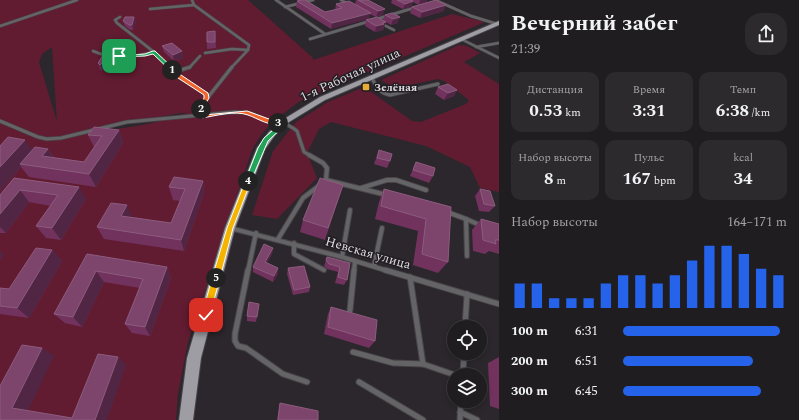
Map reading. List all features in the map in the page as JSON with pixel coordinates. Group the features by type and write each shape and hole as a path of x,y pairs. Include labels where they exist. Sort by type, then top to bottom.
{"main road":[{"name":"1-я Рабочая улица","path":"186,420 194,358 230,228 261,148 272,132 324,98 498,23"}],"lane":[{"path":"0,26 16,19 77,0"},
{"path":"192,0 194,5 249,45 248,50 237,60 207,98 201,109 202,116"},
{"path":"276,0 325,34"},
{"path":"285,7 313,0"},
{"path":"341,0 354,8"},
{"path":"434,0 471,16 498,23"},
{"path":"432,4 438,2"},
{"path":"310,39 418,7 411,3"},
{"path":"150,9 194,5"},
{"path":"368,16 394,30"},
{"path":"120,17 115,20 117,23 154,52 180,77 206,94 207,98"},
{"path":"461,39 499,58"},
{"path":"476,47 499,43"},
{"path":"205,53 232,49 248,50"},
{"path":"93,51 103,55 128,56 145,55 154,52"},
{"path":"172,70 187,70 200,56"},
{"path":"372,78 379,90 386,95 438,84"},
{"path":"0,121 38,137 47,139 61,138 121,123 234,112 247,113 268,121 284,123 296,131 304,152 323,163 327,168 326,180 303,198 278,239"},
{"path":"326,180 390,196"},
{"path":"360,188 387,180 396,180 426,190"},
{"path":"342,257 350,210"},
{"path":"444,211 488,227"},
{"path":"466,219 467,256"},
{"name":"Невская улица","path":"230,228 294,243 499,304"},
{"path":"374,266 382,228"},
{"path":"256,234 235,334 235,341 238,346 246,348 283,374 307,382"},
{"path":"294,243 294,254 324,270"},
{"path":"350,310 355,261"},
{"path":"410,277 423,364"},
{"path":"465,320 467,294"},
{"path":"354,352 393,363 423,364 447,372"},
{"path":"359,382 423,420"},
{"path":"460,408 460,420"},
{"path":"460,412 477,420"}],"shaded area":[{"path":"0,0 248,0 313,58 313,60 452,14 485,22 300,101 272,122 261,135 252,150 188,342 178,393 176,420 0,420","holes":["52,47 57,122 39,62 42,54","187,112 168,119 125,128 99,130 90,129"]},
{"path":"459,45 467,46 480,53 464,62 499,84 499,192 480,188 470,167 426,146 331,122 319,129 307,153 317,178 277,219 252,215 273,151 296,122 328,102 364,87 412,121 421,122 466,104 469,100 444,81 438,79 395,88 381,80"}],"building":[{"path":"305,0 325,12 342,8 336,4 349,1 371,13 332,23 297,1"},
{"path":"358,0 368,0 385,9 378,11"},
{"path":"397,0 411,0 413,1 405,4"},
{"path":"436,0 446,5 422,12 412,7"},
{"path":"392,13 400,17 393,19 385,15"},
{"path":"125,17 134,17 132,25 129,25 123,21"},
{"path":"377,17 386,22 376,26 366,20"},
{"path":"215,31 215,42 207,42 207,32"},
{"path":"110,43 122,43 117,48 108,47"},
{"path":"172,43 182,51 173,55 162,46"},
{"path":"105,52 112,53 100,65 98,63"},
{"path":"122,56 122,62 115,63 115,57"},
{"path":"448,84 457,90 448,93 438,87"},
{"path":"94,127 119,130 89,174 20,164 35,147 48,149 42,156 84,162 102,136 88,135"},
{"path":"8,137 25,140 0,167 0,146"},
{"path":"379,150 392,154 390,161 377,158"},
{"path":"416,162 435,168 433,176 413,170"},
{"path":"174,177 203,181 181,240 97,227 111,203 127,205 121,216 171,223 185,189 169,187"},
{"path":"14,178 79,187 52,228 36,226 58,195 20,190 0,214 0,195"},
{"path":"320,178 343,185 328,228 303,220"},
{"path":"384,189 451,207 448,262 422,254 426,219 381,206"},
{"path":"480,189 490,191 495,206 484,204"},
{"path":"481,219 499,224 499,240 495,240 496,244 483,240"},
{"path":"264,244 273,248 265,262 278,268 274,276 253,267"},
{"path":"36,248 52,250 17,308 0,306 0,288 9,289"},
{"path":"87,254 167,267 145,327 125,324 143,279 96,271 73,317 54,314"},
{"path":"327,257 350,263 347,280 338,277 340,267 329,264 326,260"},
{"path":"304,266 310,287 294,290 288,268"},
{"path":"249,302 259,304 257,317 247,316"},
{"path":"331,307 377,320 375,341 328,327"},
{"path":"22,345 42,348 12,408 72,418 98,354 118,357 95,420 0,420 0,386"},
{"path":"280,403 318,411 318,420 278,420"}],"place":[{"name":"Зелёная","path":"366,87"}],"route":[{"path":"119,56 145,55 154,52 176,75 206,94 207,98 201,106 202,116 234,112 250,113 268,121 284,123 272,132 261,148 230,228 206,315"}]}
